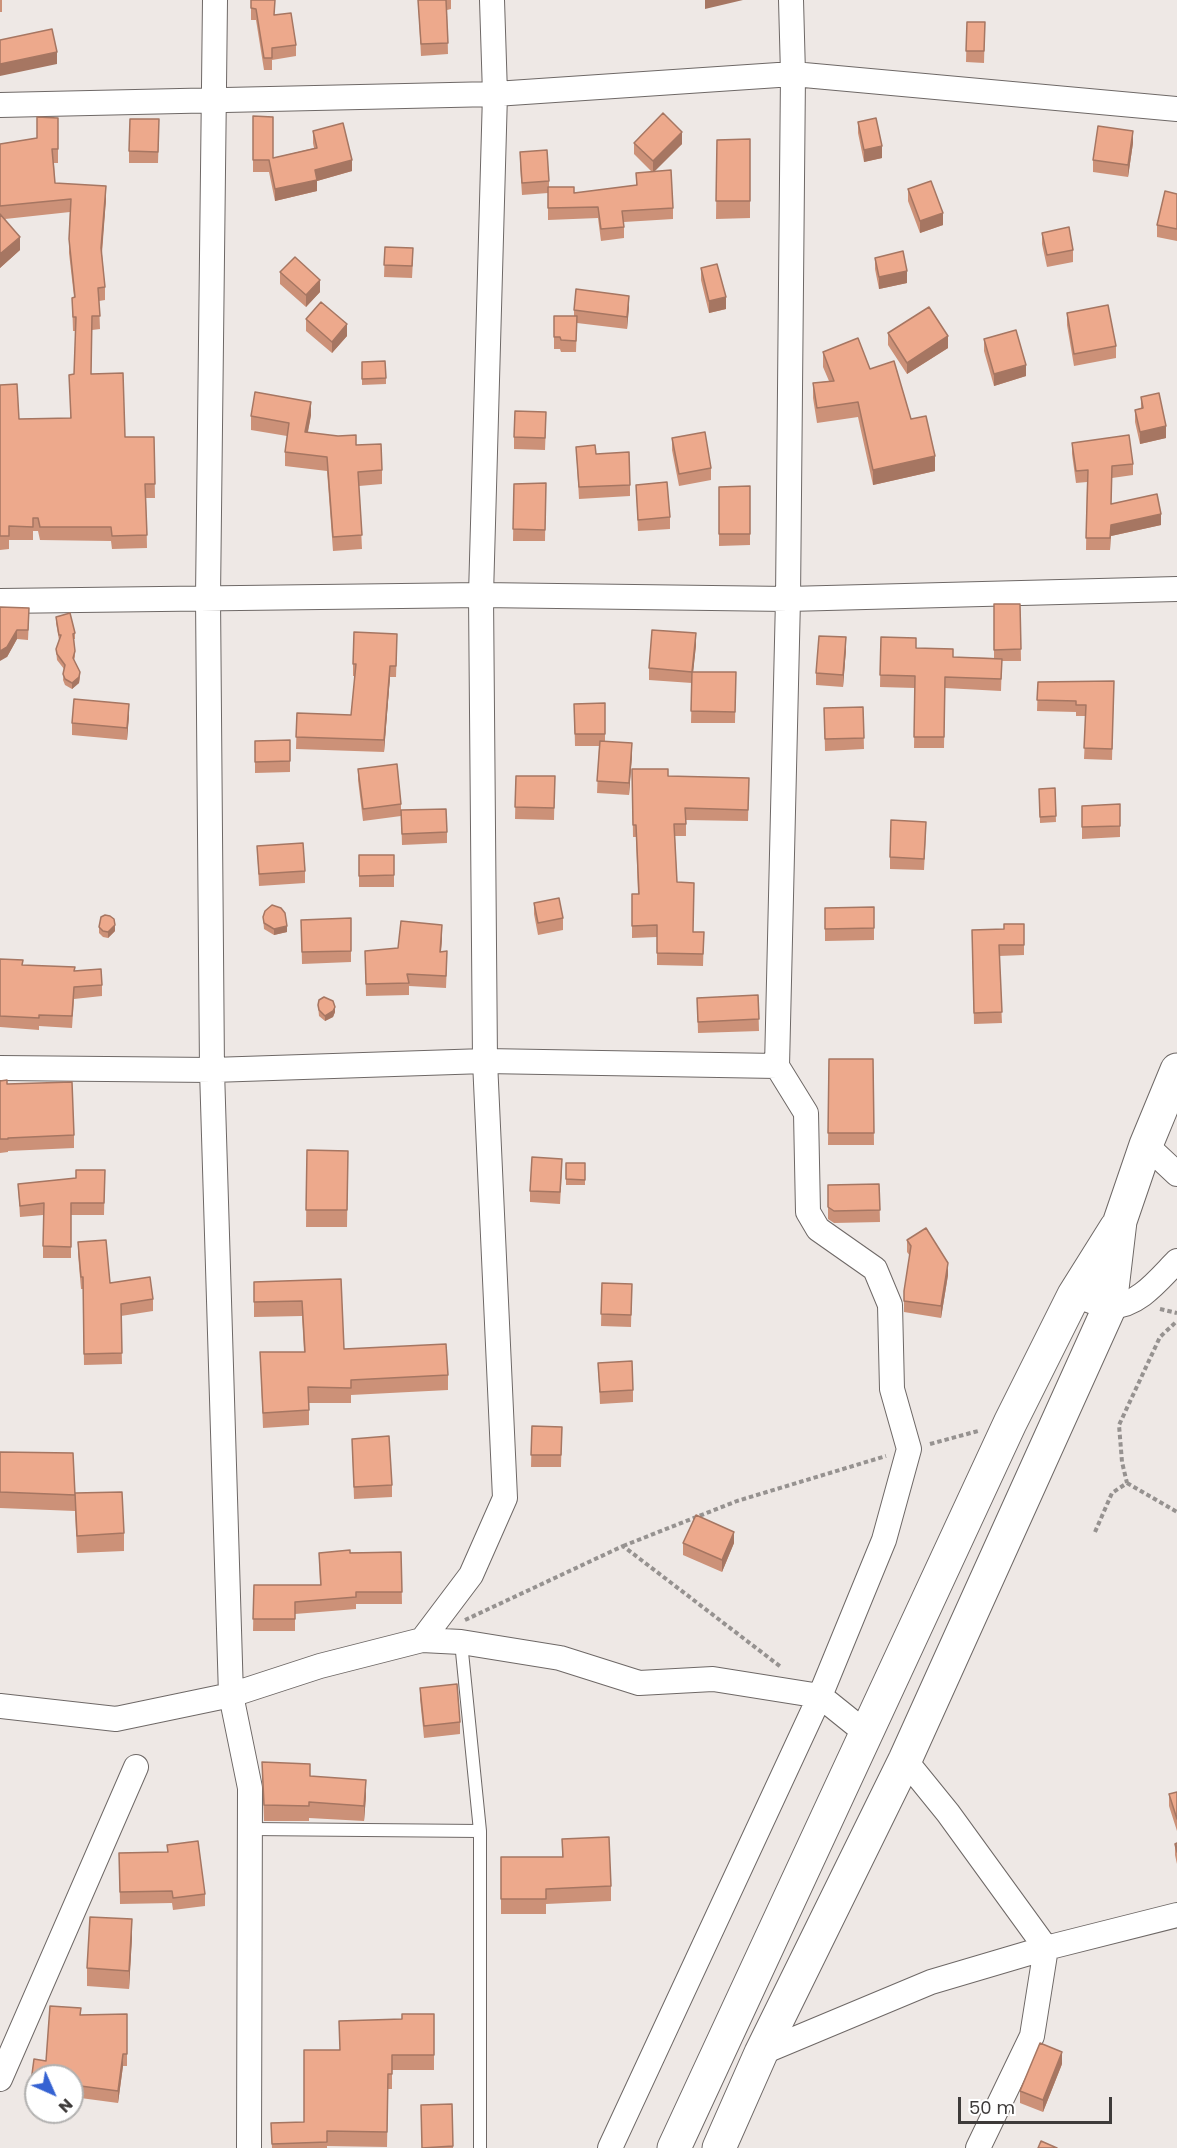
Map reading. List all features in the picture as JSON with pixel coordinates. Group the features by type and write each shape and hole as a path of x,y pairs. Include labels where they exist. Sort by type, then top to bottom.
{"main road":[{"path":"719,2148 761,2053 905,1760 1110,1306 1120,1221 1146,1145 1177,1070"},
{"path":"674,2148 1010,1423 1074,1295 1120,1221"}],"street":[{"path":"215,0 208,597 212,1070 231,1695 250,1788 249,2148"},
{"path":"422,1640 471,1575 505,1498 485,1061 481,595 495,94 492,0"},
{"path":"610,2148 820,1696 884,1540 909,1449 892,1389 890,1305 875,1269 818,1229 808,1212 806,1113 777,1066 788,599 793,74 791,0"},
{"path":"0,105 495,94 793,74 1177,109"},
{"path":"0,601 481,595 788,599 1177,589"},
{"path":"0,1068 212,1070 485,1061 777,1066"},
{"path":"1146,1145 1177,1174"},
{"path":"1074,1295 1110,1306 1123,1304 1142,1295 1177,1261"},
{"path":"0,1706 116,1719 231,1695 320,1666 463,1631 639,1683 713,1679 820,1696 866,1733"},
{"path":"905,1760 948,1813 1046,1948 1032,2036 978,2148"},
{"path":"0,2079 136,1767"},
{"path":"761,2053 931,1982 1046,1948 1177,1915"}],"lane":[{"path":"463,1631 480,1831 480,2148"},
{"path":"250,1829 480,1831"}],"path":[{"path":"1177,1321 1160,1337 1119,1425 1122,1462 1127,1483 1177,1512"},
{"path":"463,1631 622,1546 737,1501 909,1449 1010,1423"},
{"path":"1095,1532 1112,1493 1127,1483"},
{"path":"622,1546 782,1668"}],"building":[{"path":"251,0 275,0 274,15 291,13 296,45 272,48 272,58 264,58 256,9 251,8"},
{"path":"418,0 446,0 448,43 421,44"},
{"path":"967,22 985,22 984,51 966,51"},
{"path":"52,29 57,52 0,64 0,40"},
{"path":"663,113 682,132 653,161 634,143"},
{"path":"253,116 273,117 273,158 317,148 313,131 343,123 352,160 315,170 317,180 275,189 269,160 253,160"},
{"path":"37,117 58,118 58,149 52,149 55,183 106,186 101,248 105,287 98,288 100,316 92,316 91,374 123,373 125,437 154,437 155,484 145,484 147,535 112,536 111,527 40,527 38,518 33,518 33,527 9,526 9,536 0,536 0,385 17,384 19,419 71,418 69,375 74,374 76,317 73,317 72,298 75,297 69,239 71,199 0,206 0,144 37,138"},
{"path":"876,118 882,146 864,150 858,122"},
{"path":"130,119 159,119 158,152 129,151"},
{"path":"1098,126 1133,131 1128,165 1093,160"},
{"path":"750,139 750,201 716,201 717,140"},
{"path":"547,150 549,181 522,183 520,152"},
{"path":"671,170 673,208 622,211 624,227 601,229 598,207 548,208 548,187 574,187 574,193 637,185 636,173"},
{"path":"931,181 943,213 920,221 908,189"},
{"path":"1165,191 1177,194 1177,229 1157,225"},
{"path":"0,214 20,237 0,254"},
{"path":"1069,227 1073,250 1047,255 1042,233"},
{"path":"385,247 413,248 412,266 384,265"},
{"path":"903,251 907,271 879,277 875,258"},
{"path":"295,257 320,280 306,295 280,272"},
{"path":"717,264 726,297 709,301 701,268"},
{"path":"576,289 629,296 627,317 574,310"},
{"path":"321,302 347,324 332,342 306,319"},
{"path":"1108,305 1116,346 1074,354 1067,313"},
{"path":"929,307 948,336 907,363 888,333"},
{"path":"554,316 577,316 576,341 554,337"},
{"path":"1016,330 1026,365 994,374 984,339"},
{"path":"858,338 870,369 894,361 911,419 926,416 935,456 873,470 858,402 817,408 813,383 834,381 823,352"},
{"path":"385,361 386,378 362,379 362,362"},
{"path":"255,392 311,402 305,432 338,436 356,435 356,445 381,444 382,470 358,472 362,535 333,537 327,457 285,452 289,423 251,416"},
{"path":"1159,393 1166,426 1140,432 1135,410 1143,408 1141,397"},
{"path":"515,411 546,412 545,438 514,437"},
{"path":"705,432 711,468 679,474 672,438"},
{"path":"1129,435 1133,464 1112,466 1111,504 1157,494 1161,514 1111,525 1110,538 1086,538 1088,470 1076,471 1072,443"},
{"path":"595,445 596,454 629,452 630,485 579,487 576,447"},
{"path":"667,482 670,517 638,520 636,485"},
{"path":"546,483 545,530 513,529 514,484"},
{"path":"750,486 750,534 719,534 719,487"},
{"path":"994,604 1020,604 1021,649 994,650"},
{"path":"0,607 29,608 28,630 17,630 7,647 0,651"},
{"path":"70,613 75,633 73,634 75,651 73,658 80,672 79,677 72,683 65,679 63,674 65,665 56,649 61,635 59,635 56,617"},
{"path":"652,630 696,633 692,672 649,668"},
{"path":"354,632 397,634 396,666 390,666 384,740 296,737 297,713 351,715 356,664 353,664"},
{"path":"819,636 846,637 843,675 816,673"},
{"path":"881,637 916,638 916,648 953,649 953,657 1002,659 1001,679 945,677 944,737 914,737 915,676 880,675"},
{"path":"692,672 736,672 735,712 691,711"},
{"path":"1114,681 1112,749 1084,748 1086,705 1076,705 1076,701 1037,700 1038,682"},
{"path":"74,699 129,704 127,728 72,723"},
{"path":"605,703 605,734 575,734 574,704"},
{"path":"863,707 864,738 825,739 824,708"},
{"path":"290,740 290,761 255,762 255,741"},
{"path":"600,741 632,743 629,783 597,781"},
{"path":"397,764 401,804 363,809 358,769"},
{"path":"632,769 668,769 668,776 749,778 748,810 685,808 686,824 674,824 677,882 694,883 693,932 704,932 703,954 657,953 657,925 632,926 632,894 639,894 636,825 633,825"},
{"path":"516,776 555,776 554,808 515,807"},
{"path":"1055,788 1056,816 1040,817 1039,789"},
{"path":"1120,804 1120,826 1082,827 1082,806"},
{"path":"446,809 447,832 402,834 401,810"},
{"path":"891,820 926,822 924,859 890,857"},
{"path":"303,843 305,871 259,874 257,846"},
{"path":"359,855 394,855 394,875 359,876"},
{"path":"559,898 563,918 538,923 534,903"},
{"path":"272,905 281,908 285,913 287,926 274,929 264,923 265,911"},
{"path":"874,907 874,928 825,929 825,908"},
{"path":"105,915 114,919 115,925 108,932 99,927 101,917"},
{"path":"351,918 351,951 302,952 301,920"},
{"path":"401,921 442,925 440,952 447,951 446,976 407,974 409,983 366,984 365,951 398,948"},
{"path":"1004,924 1024,924 1024,945 999,945 1002,1012 974,1013 972,930 1004,929"},
{"path":"0,959 23,960 22,965 75,967 74,971 101,969 102,985 74,987 72,1016 39,1015 39,1018 0,1016"},
{"path":"758,995 759,1019 698,1022 697,998"},
{"path":"324,997 333,1001 335,1007 325,1016 319,1010 318,1005 319,1000"},
{"path":"829,1059 873,1059 874,1133 828,1133"},
{"path":"7,1080 7,1084 72,1082 74,1135 0,1139 0,1081"},
{"path":"307,1150 348,1151 347,1210 306,1210"},
{"path":"532,1157 562,1159 560,1192 530,1191"},
{"path":"566,1163 585,1163 585,1180 566,1179"},
{"path":"76,1170 105,1170 104,1203 71,1203 71,1247 43,1246 44,1203 20,1206 18,1184 76,1178"},
{"path":"879,1184 880,1210 834,1211 828,1207 828,1185"},
{"path":"926,1228 948,1263 941,1306 904,1301 911,1246 907,1240"},
{"path":"106,1240 110,1283 150,1277 153,1299 121,1304 122,1353 84,1354 83,1277 81,1277 78,1242"},
{"path":"341,1279 344,1349 446,1344 448,1375 351,1380 351,1388 308,1387 309,1410 263,1413 260,1352 305,1352 302,1301 254,1302 254,1282"},
{"path":"602,1283 632,1284 631,1315 601,1314"},
{"path":"632,1361 633,1390 600,1392 598,1363"},
{"path":"532,1426 562,1427 561,1455 531,1455"},
{"path":"389,1436 392,1485 354,1487 352,1439"},
{"path":"0,1452 73,1453 75,1495 0,1492"},
{"path":"122,1492 124,1533 77,1536 75,1493"},
{"path":"696,1515 734,1532 722,1560 683,1543"},
{"path":"350,1550 350,1553 401,1552 402,1592 356,1592 356,1597 295,1602 295,1619 253,1619 254,1585 321,1585 319,1553"},
{"path":"457,1684 460,1722 424,1726 420,1688"},
{"path":"262,1762 310,1764 310,1776 366,1780 364,1806 309,1802 309,1806 264,1805"},
{"path":"1177,1792 1177,1819 1169,1794"},
{"path":"609,1837 611,1886 546,1889 546,1899 501,1899 501,1857 563,1857 562,1839"},
{"path":"198,1841 205,1894 173,1898 172,1891 120,1892 119,1853 168,1852 167,1845"},
{"path":"90,1917 132,1919 129,1971 87,1968"},
{"path":"50,2006 81,2008 80,2015 127,2014 127,2054 123,2054 118,2091 84,2086 84,2064 33,2064 34,2059 46,2061"},
{"path":"402,2014 434,2014 434,2055 392,2055 392,2074 388,2074 387,2132 327,2131 327,2142 272,2144 271,2123 304,2122 304,2050 340,2050 339,2021 402,2019"},
{"path":"1040,2043 1062,2052 1043,2100 1020,2091"},
{"path":"452,2104 453,2146 422,2148 421,2105"},
{"path":"1041,2141 1057,2148 1038,2148"}]}
